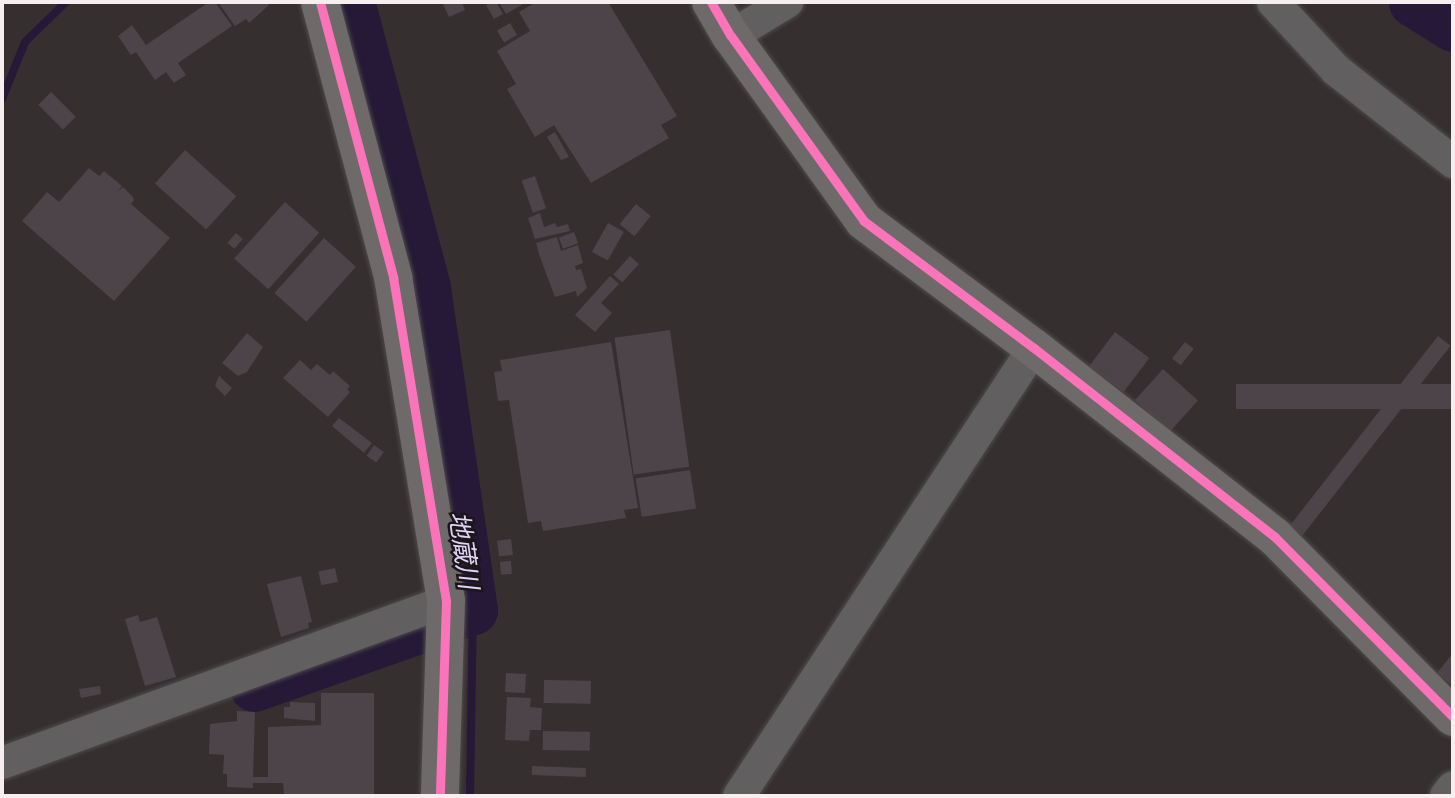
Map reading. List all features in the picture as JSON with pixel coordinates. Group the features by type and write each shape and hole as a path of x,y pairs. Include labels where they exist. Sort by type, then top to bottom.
{"street":[{"path":"320,2 393,276 446,601 440,796"},
{"path":"711,2 731,36 864,221 1034,348 1275,537 1453,717"},
{"path":"731,36 787,2"},
{"path":"1273,2 1336,71 1453,162"},
{"path":"739,796 1034,348"},
{"path":"2,763 446,601"},
{"path":"1446,796 1453,787"}],"building":[{"path":"209,2 215,2 232,26 178,63 186,75 174,83 166,72 155,80 136,52 131,55 118,36 132,25 146,45"},
{"path":"218,2 267,2 269,5 249,23 246,19 235,26"},
{"path":"442,2 462,2 465,10 449,17"},
{"path":"496,2 503,14 494,19 486,5"},
{"path":"499,2 527,2 506,14"},
{"path":"536,2 608,2 677,116 661,125 669,138 591,183 554,125 535,137 507,89 516,84 497,51 530,31 519,12"},
{"path":"510,23 517,35 504,43 497,30"},
{"path":"51,92 76,117 63,129 38,105"},
{"path":"555,132 569,157 561,160 547,137"},
{"path":"185,150 236,196 206,230 155,183"},
{"path":"89,168 99,176 104,171 122,186 117,192 123,187 134,200 131,204 170,238 114,301 22,221 47,192 59,202"},
{"path":"535,176 546,208 533,213 522,181"},
{"path":"285,202 319,233 268,289 234,258"},
{"path":"636,204 651,216 634,236 620,224"},
{"path":"540,213 544,227 555,223 557,227 568,224 570,231 535,239 528,218"},
{"path":"608,223 624,232 608,261 592,252"},
{"path":"574,232 578,243 563,249 559,237"},
{"path":"236,233 243,239 234,249 227,243"},
{"path":"557,237 561,251 578,245 583,263 575,266 576,270 581,269 587,288 577,297 576,291 555,297 540,257 536,243"},
{"path":"324,238 356,267 306,322 274,293"},
{"path":"630,256 639,264 622,283 613,275"},
{"path":"610,276 619,284 601,303 612,313 595,332 575,315"},
{"path":"670,330 689,467 634,474 615,338"},
{"path":"1115,332 1149,358 1123,392 1089,366"},
{"path":"247,333 263,347 247,372 238,376 222,363"},
{"path":"1438,336 1451,346 1302,536 1290,526"},
{"path":"611,342 638,508 624,510 626,518 543,531 541,521 528,523 509,400 498,401 494,372 502,371 500,360"},
{"path":"1185,342 1194,349 1181,365 1172,359"},
{"path":"300,360 311,370 317,364 330,375 333,371 350,386 347,389 350,392 328,417 283,378"},
{"path":"1163,369 1198,400 1170,432 1135,400"},
{"path":"219,376 232,388 225,396 215,386"},
{"path":"1236,384 1453,384 1453,409 1236,409"},
{"path":"339,418 372,443 364,453 332,426"},
{"path":"374,445 384,452 376,463 367,456"},
{"path":"690,470 696,509 642,517 636,479"},
{"path":"511,539 513,555 499,557 497,541"},
{"path":"511,561 512,574 501,575 500,562"},
{"path":"335,568 338,582 321,585 318,572"},
{"path":"301,576 312,622 308,623 309,628 281,637 267,584"},
{"path":"138,615 140,622 157,617 176,677 145,686 125,619"},
{"path":"1453,653 1453,686 1437,673"},
{"path":"506,673 526,674 525,693 505,692"},
{"path":"544,680 591,681 591,704 544,703"},
{"path":"100,686 101,694 81,698 79,689"},
{"path":"321,693 374,693 374,796 284,796 283,783 253,783 253,788 227,787 227,774 223,774 224,755 209,754 210,724 237,721 237,711 255,712 253,777 268,777 268,727 321,725"},
{"path":"507,697 531,698 530,707 542,708 541,730 530,730 529,741 505,740"},
{"path":"290,702 315,703 315,721 284,718 284,707 290,707"},
{"path":"543,731 590,732 590,751 543,750"},
{"path":"532,766 586,768 586,777 532,775"}],"waterway":[{"path":"2,99 25,42 66,2"},
{"name":"地蔵川","path":"254,687 473,610 426,287 350,2"},
{"name":"地蔵川","path":"1413,2 1453,27"},
{"path":"470,796 473,610"}],"cycle path":[{"path":"320,2 393,277 446,601 440,796"},
{"path":"711,2 731,36 864,221 1034,348 1275,537 1453,717"}]}
